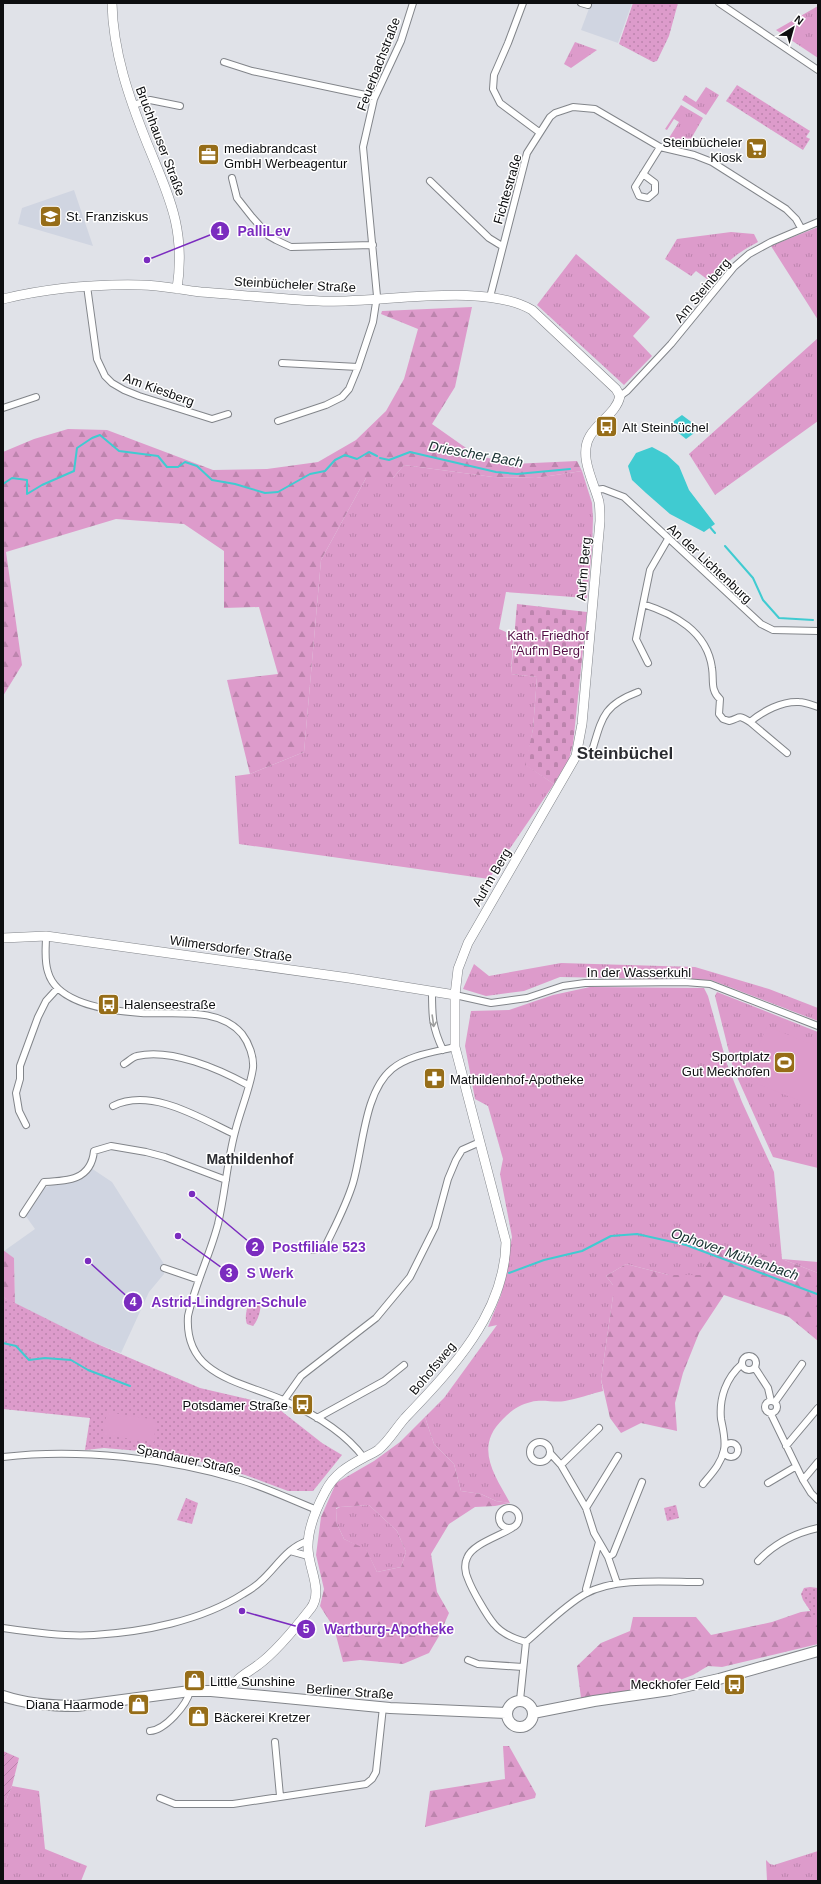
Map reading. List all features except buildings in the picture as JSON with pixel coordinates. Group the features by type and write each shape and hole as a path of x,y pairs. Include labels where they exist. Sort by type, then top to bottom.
{"main road":[{"path":"533,1713 594,1701 670,1690 719,1679 818,1651"},
{"name":"Berliner Straße","path":"3,1696 27,1702 71,1706 190,1691 231,1692 291,1700 383,1707 506,1713"},
{"path":"520,1700 528,1703 533,1713 531,1722 523,1727 519,1727 510,1723 506,1713 512,1703 520,1700"}],"street":[{"name":"Bruchhauser Straße","path":"112,3 114,34 120,65 133,105 174,212 180,248 181,266 177,289"},
{"name":"Feuerbachstraße","path":"278,421 326,405 342,397 349,389 358,368 373,322 377,299 363,147 375,97 401,41 413,3"},
{"path":"523,3 494,75 493,89 500,103 539,132"},
{"path":"719,3 818,70"},
{"path":"224,62 252,71 375,97"},
{"path":"133,105 150,100 180,106"},
{"name":"Fichtestraße","path":"490,297 527,153 539,132 555,113 573,107 592,108 611,117 660,147 694,155 712,162 786,209 796,219 801,228"},
{"path":"643,174 660,147"},
{"path":"232,178 237,198 269,236 276,240 291,247 373,245"},
{"path":"430,182 489,238 502,246"},
{"name":"Am Steinberg","path":"620,396 627,391 672,344 734,266 749,254 771,242 818,222"},
{"name":"Steinbücheler Straße","path":"3,299 34,292 87,286 143,285 319,301 351,302 377,299 444,296 490,297 521,304 532,310 616,389 620,396"},
{"name":"Am Kiesberg","path":"87,286 97,359 105,376 112,383 139,396 212,419 228,414"},
{"path":"282,363 358,368"},
{"name":"Auf'm Berg","path":"455,995 458,969 468,943 576,756 582,724 600,521 599,503 587,462 586,452 588,440 594,430 616,405 620,396"},
{"path":"3,408 36,397"},
{"name":"An der Lichtenburg","path":"595,490 603,489 624,497 761,624 772,630 818,631"},
{"path":"648,663 636,638 650,570 668,539"},
{"path":"643,604 667,612 688,626 701,639 712,667 712,684 714,694 720,699 719,714 723,719 729,721 737,716 742,716 787,753"},
{"path":"576,756 585,755 592,751 600,722 613,705 622,698 638,692"},
{"path":"750,722 767,710 788,703 800,702 818,707"},
{"path":"46,936 46,964 48,973 57,989 70,998 88,1004 140,1013 206,1016 227,1023 242,1035 251,1051 253,1068 234,1134 218,1222 190,1308 187,1326 190,1343 198,1358 219,1374 284,1400 317,1418 349,1442 364,1458"},
{"name":"Wilmersdorfer Straße","path":"3,938 46,936 336,976 455,995"},
{"name":"In der Wasserkuhl","path":"455,995 491,1003 520,1000 563,986 585,983 691,982 710,984 818,1026"},
{"path":"26,1125 19,1111 16,1093 20,1079 20,1066 38,1017 46,1001 57,989"},
{"path":"432,991 432,1016 434,1032 443,1050"},
{"name":"Bohofsweg","path":"231,1692 231,1687 239,1678 271,1654 313,1604 315,1587 308,1556 308,1541 317,1510 324,1493 333,1478 342,1470 376,1452 384,1445 405,1419 432,1391 475,1337 496,1296 506,1258 506,1242 456,1047 455,995"},
{"path":"313,1250 325,1247 345,1205 358,1161 372,1101 383,1078 399,1064 456,1047"},
{"path":"124,1064 136,1056 151,1055 180,1058 211,1067 248,1085"},
{"path":"113,1106 123,1101 133,1100 145,1100 164,1104 234,1134"},
{"path":"284,1400 301,1376 376,1318 410,1277 434,1231 448,1179 456,1160 462,1150 480,1142"},
{"path":"22,1214 44,1182 68,1181 76,1178 85,1173 93,1161 94,1151 111,1146 165,1157 226,1180"},
{"path":"164,1268 200,1280"},
{"path":"702,1484 715,1469 724,1448 721,1418 722,1394 735,1371 742,1364 745,1358 751,1357 756,1361 754,1368"},
{"path":"742,1364 744,1368 748,1370 754,1368"},
{"path":"802,1364 773,1402 766,1404 765,1408 767,1412 771,1414 803,1480 811,1493 818,1500"},
{"path":"317,1418 384,1381 404,1365"},
{"path":"754,1368 768,1388 777,1409 775,1413 771,1414"},
{"path":"786,1446 818,1408"},
{"path":"561,1465 599,1428"},
{"path":"550,1453 561,1465 586,1508 594,1534 608,1557 617,1583"},
{"name":"Spandauer Straße","path":"3,1457 89,1455 127,1457 180,1465 242,1480 317,1510"},
{"path":"586,1508 618,1456"},
{"path":"803,1480 818,1462"},
{"path":"768,1483 796,1467"},
{"path":"608,1557 613,1554 642,1482"},
{"path":"512,1528 471,1551 467,1558 465,1568 467,1578 494,1625 505,1633 526,1642"},
{"path":"758,1561 770,1550 794,1535 818,1528"},
{"path":"3,1628 33,1632 93,1636 173,1623 199,1616 241,1595 260,1582 290,1551 301,1543 308,1541"},
{"path":"587,1593 586,1589 599,1542"},
{"path":"290,1551 308,1556"},
{"path":"520,1700 526,1642 587,1593 603,1586 617,1583 700,1582"},
{"path":"468,1660 478,1664 523,1667"},
{"path":"150,1731 157,1731 164,1726 188,1699 190,1691"},
{"path":"160,1798 175,1804 216,1805 337,1790 362,1785 368,1782 376,1772 383,1707"},
{"path":"275,1742 280,1796"}],"shaded area":[{"path":"591,3 632,3 618,43 581,30"},
{"name":"St. Franziskus","path":"74,190 93,246 18,224 22,208"},
{"path":"91,1168 112,1182 164,1264 164,1274 149,1292 121,1353 95,1343 15,1304 14,1258 4,1251 35,1229 25,1215 44,1188 69,1183 80,1179"}],"green space":[{"path":"633,3 678,3 669,36 657,61 653,62 619,44"},
{"path":"818,6 818,58 776,30"},
{"path":"575,42 597,50 571,68 564,64"},
{"path":"737,85 810,131 806,137 810,139 803,150 726,101"},
{"path":"706,87 719,95 706,115 682,100 685,95 696,102"},
{"path":"681,105 703,118 688,144 667,141 679,122 674,119 667,130 665,129"},
{"path":"818,227 818,320 771,246"},
{"path":"731,232 754,234 758,242 732,259 711,282 696,271 691,276 665,259 677,239"},
{"path":"576,254 650,317 633,336 652,356 624,385 537,305"},
{"path":"472,307 455,387 432,424 476,455 512,464 577,461 582,471 536,478 493,477 404,465 393,478 366,478 321,560 304,752 250,774 227,680 278,674 259,607 224,608 224,551 184,524 116,519 6,552 22,665 3,696 3,452 34,439 68,429 107,430 213,470 267,469 318,462 356,440 386,411 404,379 418,329 381,314 382,311"},
{"path":"818,338 818,421 715,495 689,454"},
{"path":"404,465 493,477 536,478 582,471 592,503 592,548 587,598 506,592 499,629 506,632 506,637 513,639 511,674 537,677 533,729 526,765 554,784 489,879 239,844 235,776 250,774 304,752 321,560 366,478 393,478"},
{"name":"Kath. Friedhof \"Auf'm Berg\"","path":"517,604 587,612 573,744 569,759 554,784 525,765 533,729 537,677 511,674"},
{"path":"561,963 695,967 769,989 818,1008 818,1021 711,980 560,977 524,991 486,996 463,989 474,964 489,976"},
{"path":"590,987 704,988 708,996 727,1064 742,1102 774,1172 782,1259 701,1275 669,1275 626,1264 606,1276 613,1285 613,1296 601,1379 603,1391 565,1401 531,1402 516,1408 503,1419 494,1429 488,1450 493,1471 510,1503 496,1501 481,1494 461,1491 454,1464 434,1444 425,1417 444,1398 497,1325 488,1327 501,1295 512,1237 500,1174 503,1159 488,1106 475,1099 465,1046 471,1011 509,1010 553,995"},
{"path":"717,992 818,1032 818,1168 773,1157 733,1068 715,996"},
{"name":"Sportplatz Gut Meckhofen","path":"767,1026 818,1047 818,1108 745,1079"},
{"path":"720,1246 782,1259 818,1273 818,1341 789,1317 724,1295 699,1333 683,1373 675,1403 677,1431 641,1423 621,1433 610,1418 601,1379 613,1296 613,1285 606,1276 626,1264 669,1275 700,1275"},
{"path":"3,1250 14,1258 15,1304 3,1297"},
{"path":"782,1259 818,1262 818,1273"},
{"path":"3,1297 95,1343 200,1388 260,1402 280,1410 322,1443 342,1455 313,1491 288,1491 245,1475 176,1454 104,1448 85,1450 90,1418 3,1409"},
{"path":"253,1299 260,1301 260,1307 259,1314 253,1326 247,1324 246,1314"},
{"path":"107,1412 156,1420 154,1442 103,1435"},
{"path":"425,1417 434,1444 454,1464 461,1491 481,1494 496,1501 510,1503 495,1506 475,1507 449,1524 431,1554 437,1592 449,1613 439,1636 429,1653 403,1664 360,1660 343,1662 334,1628 320,1606 324,1589 316,1555 321,1517 336,1483 374,1461 400,1442","holes":["369,1505 397,1531 406,1552 401,1567 377,1572 366,1549 344,1539 337,1524 336,1508"]},
{"path":"186,1498 198,1503 192,1524 177,1520"},
{"path":"369,1505 397,1531 406,1552 401,1567 377,1572 366,1550 344,1539 337,1524 336,1509 340,1507"},
{"path":"676,1505 679,1518 667,1521 664,1508"},
{"path":"804,1588 818,1588 818,1617 815,1618 803,1600 801,1594"},
{"path":"818,1610 818,1644 722,1667 708,1666 693,1675 664,1686 581,1698 577,1666 601,1643 630,1631 633,1617 696,1617 711,1635 772,1622 801,1612"},
{"path":"503,1746 509,1746 536,1794 535,1798 425,1827 430,1791 505,1779"},
{"path":"3,1751 19,1758 12,1786 3,1808"},
{"path":"12,1786 39,1791 45,1849 87,1866 81,1881 3,1881 3,1808"},
{"path":"818,1851 818,1881 767,1881 766,1860 770,1864 774,1865"}],"water":[{"path":"682,415 698,427 697,431 686,439 670,426"},
{"path":"652,447 667,455 679,466 689,490 715,524 704,532 670,514 632,480 628,466 636,453"}],"waterway":[{"name":"Driescher Bach","path":"3,484 12,478 27,480 27,494 42,485 74,471 77,448 92,438 100,435 119,451 158,456 167,467 178,467 185,462 197,466 212,480 235,484 265,493 278,492 310,474 325,471 335,460 345,455 357,459 369,452 377,456"},
{"name":"Driescher Bach","path":"380,458 389,460 410,452 496,472 517,474 570,469"},
{"name":"Driescher Bach","path":"709,526 715,533"},
{"name":"Driescher Bach","path":"725,546 753,578 763,600 779,618 813,620"},
{"name":"Ophover Mühlenbach","path":"509,1273 544,1260 582,1251 611,1236 637,1234 686,1245 817,1294"},
{"name":"Ophover Mühlenbach","path":"3,1343 16,1346 29,1360 45,1358 71,1360 88,1370 130,1386"}],"place":[{"name":"Steinbücheler Kiosk","path":"757,149"},
{"name":"mediabrandcast GmbH Werbeagentur","path":"208,155"},
{"name":"St. Franziskus","path":"51,216"},
{"name":"PalliLev","path":"147,260"},
{"name":"Alt Steinbüchel","path":"607,427"},
{"name":"Halenseestraße","path":"108,1004"},
{"name":"Sportplatz Gut Meckhofen","path":"785,1063"},
{"name":"Mathildenhof-Apotheke","path":"434,1079"},
{"name":"Postfiliale 523","path":"192,1194"},
{"name":"S Werk","path":"178,1236"},
{"name":"Astrid-Lindgren-Schule","path":"88,1261"},
{"name":"Potsdamer Straße","path":"303,1405"},
{"name":"Wartburg-Apotheke","path":"242,1611"},
{"name":"Little Sunshine","path":"194,1681"},
{"name":"Meckhofer Feld","path":"735,1684"},
{"name":"Diana Haarmode","path":"139,1704"},
{"name":"Bäckerei Kretzer","path":"199,1717"}],"district":[{"name":"Steinbüchel","path":"625,753"},
{"name":"Mathildenhof","path":"250,1159"}]}
